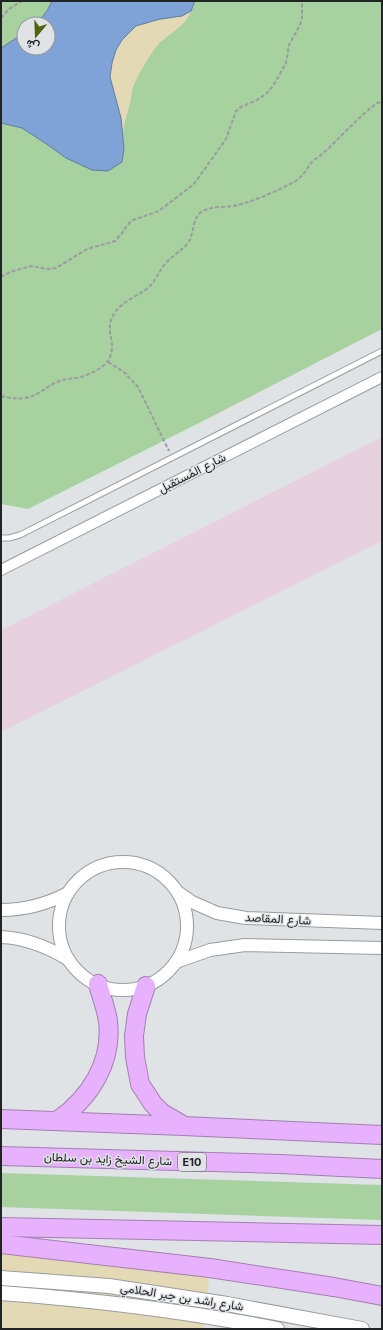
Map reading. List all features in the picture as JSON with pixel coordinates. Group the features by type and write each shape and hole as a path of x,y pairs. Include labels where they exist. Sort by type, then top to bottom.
{"highway":[{"path":"58,1121 77,1106 92,1087 105,1057 108,1042 108,1018 98,984"},
{"path":"146,986 137,1014 134,1036 135,1057 140,1084 153,1104 162,1113 183,1126"},
{"path":"1,1119 382,1135"},
{"name":"شارع الشيخ زايد بن سلطان","path":"1,1156 280,1164 382,1169"},
{"path":"1,1227 382,1235"},
{"path":"1,1244 210,1268 382,1296"}],"main road":[{"name":"شارع راشد بن جبر الحلامي","path":"1,1278 109,1286 227,1304 362,1329"},
{"name":"شارع راشد بن جبر الحلامي","path":"1,1293 110,1303 226,1319 277,1329"}],"street":[{"name":"شارع المُستقبل","path":"1,570 382,377"},
{"path":"1,937 33,942 52,950 69,961 84,976 98,984 118,990 146,986 168,972 176,962 183,949 187,935 187,921 185,907 179,893 168,880 155,870 140,864 123,862 107,864 91,870 78,880 68,893 62,906 59,920 59,934 69,961"},
{"path":"1,910 23,909 35,906 68,893"},
{"name":"شارع المقاصد","path":"179,893 192,902 217,913 246,918 382,923"},
{"path":"176,962 210,950 227,946 245,945 382,948"}],"lane":[{"path":"1,538 9,538 20,534 382,351"}],"path":[{"path":"1,18 9,9 22,1"},
{"path":"1,277 10,272 31,266 48,269 56,268 87,249 115,242 127,225 133,220 160,211 188,190 194,184 226,139 236,111 241,107 257,100 267,93 273,86 286,62 289,45 300,25 302,18 302,1"},
{"path":"1,396 10,398 25,398 38,394 59,381 81,377 108,362 112,351 109,332 112,318 124,303 146,289 155,281 165,264 189,242 198,215 209,209 238,205 296,181 304,174 311,163 330,147 350,126 377,103 382,102"},
{"path":"108,362 124,372 138,387 173,457"}],"shaded area":[{"path":"382,437 382,541 1,732 1,630"}],"green space":[{"path":"1,1 382,1 382,329 28,509 1,504"},
{"path":"1,1173 382,1185 382,1220 1,1207"}],"sand":[{"path":"191,11 185,22 161,41 150,55 132,91 123,133 110,79 110,68 116,50 122,40 137,26 144,23 172,18"},
{"path":"1,1244 210,1268 204,1329 1,1329"}],"water":[{"path":"52,1 195,1 191,11 182,16 160,19 136,26 122,40 116,50 110,77 121,118 124,149 122,162 108,171 92,170 66,158 22,128 1,123 1,48 16,38 16,56 56,56 56,16 43,16"}]}
